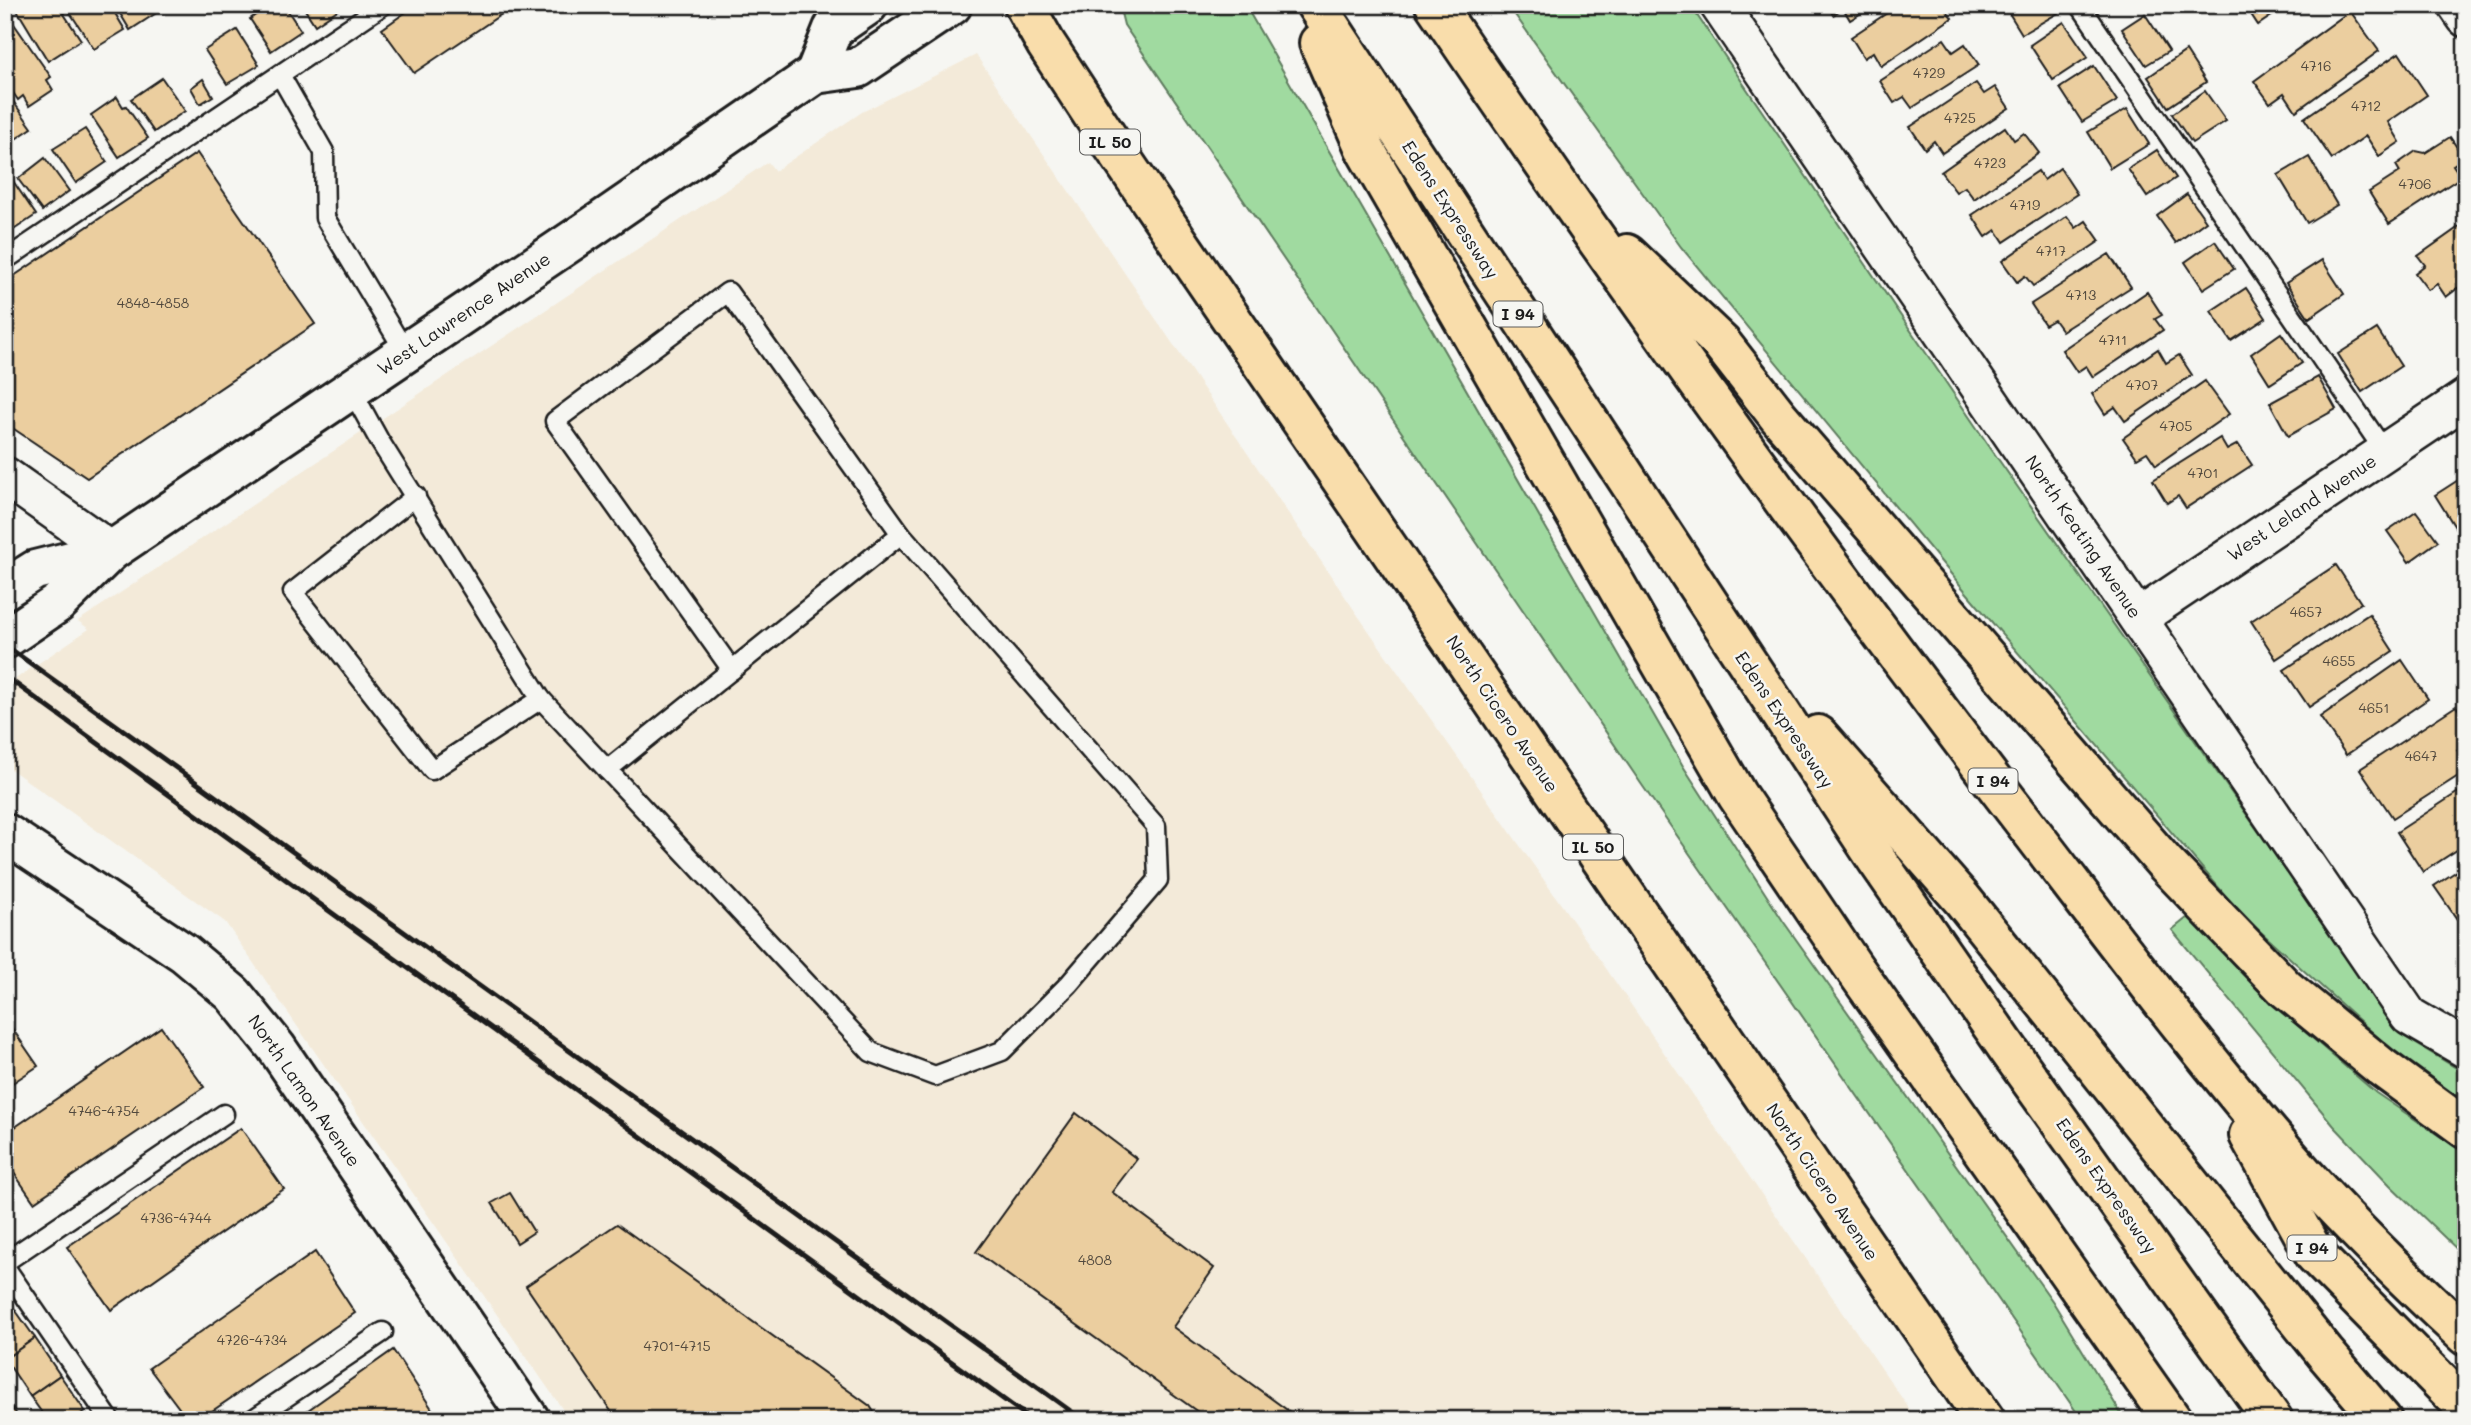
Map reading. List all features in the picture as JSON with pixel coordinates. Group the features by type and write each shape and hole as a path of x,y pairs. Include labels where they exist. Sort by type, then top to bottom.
{"main road":[{"path":"815,74 833,29 868,5"},
{"name":"West Lawrence Avenue","path":"5,639 58,603 111,551 815,74 859,68 952,5"},
{"name":"North Cicero Avenue","path":"1024,5 1046,44 1132,174 1985,1420"},
{"path":"1303,5 1366,151 1737,795 1852,965 2172,1420"},
{"name":"Edens Expressway","path":"1316,5 1877,860 2008,1049 2273,1420"},
{"name":"I 94","path":"1435,5 1561,192 1867,616 2111,936 2307,1177 2400,1275 2466,1336"},
{"path":"1561,192 1722,344 1778,416 2164,862 2276,978 2380,1066 2466,1129"},
{"name":"West Lawrence Avenue","path":"5,589 34,570 111,551"},
{"name":"I 94","path":"1720,623 1962,900 2325,1353 2382,1420"},
{"name":"North Lamon Avenue","path":"5,833 184,953 233,994 276,1047 530,1420"},
{"name":"I 94","path":"2205,1054 2315,1255 2466,1408"}],"street":[{"name":"North Keating Avenue","path":"1719,5 2409,1016 2466,1049"},
{"path":"2457,5 2466,18"},
{"name":"West Leland Avenue","path":"2138,618 2466,398"},
{"path":"5,475 111,551"}],"lane":[{"path":"5,260 383,5"},
{"path":"2080,5 2385,452"},
{"path":"280,75 324,152 325,218 406,353"},
{"path":"351,389 379,440 541,699 871,1052 935,1076 1002,1051 1069,984 1158,880 1156,826 901,534 728,292 555,421 732,670"},
{"path":"416,496 293,592 432,770 541,699"},
{"path":"607,770 901,534"},
{"path":"110,1420 5,1265 224,1114"},
{"path":"252,1420 383,1332"}],"shaded area":[{"path":"976,55 1359,617 1603,964 1917,1420 570,1420 225,922 5,765 5,686 89,629 78,621 768,162 775,171 862,112"}],"green space":[{"path":"1119,5 1245,5 1683,766 1783,921 2053,1302 2125,1420 2082,1420 1642,785 1124,25"},
{"path":"1508,5 1690,5 1989,446 2400,1034 2466,1074 2466,1107 2439,1092 2243,916 1961,586 1681,247"},
{"path":"2188,917 2296,1024 2376,1093 2466,1154 2466,1258 2390,1185 2334,1126 2172,930"}],"building":[{"path":"14,5 58,5 81,40 48,61"},
{"path":"65,5 110,5 125,30 94,49"},
{"path":"115,5 158,5 161,10 130,30"},
{"path":"270,5 284,5 301,31 271,51 250,19"},
{"path":"302,5 345,5 315,25"},
{"path":"416,5 515,5 414,73 382,29"},
{"path":"1827,5 1874,5 1850,20 1843,8 1833,15"},
{"path":"1899,5 1943,5 1952,18 1881,66 1873,52 1864,58 1851,37"},
{"path":"2004,5 2054,5 2058,13 2022,34"},
{"path":"2245,5 2288,5 2258,25"},
{"path":"5,11 51,77 47,80 53,90 29,106 23,96 18,100 5,81"},
{"path":"2350,11 2379,51 2296,111 2284,93 2270,103 2254,81"},
{"path":"2145,14 2169,51 2146,65 2122,29"},
{"path":"2064,22 2088,57 2053,80 2030,45"},
{"path":"237,30 259,65 227,84 205,50"},
{"path":"1944,39 1953,52 1965,44 1979,65 1912,108 1904,97 1894,103 1880,81"},
{"path":"2186,51 2206,82 2168,107 2148,77"},
{"path":"2399,53 2427,95 2388,122 2400,142 2379,156 2366,136 2332,159 2304,118"},
{"path":"2094,66 2117,101 2082,122 2060,88"},
{"path":"162,78 185,111 154,132 131,99"},
{"path":"203,79 213,96 200,104 191,88"},
{"path":"1976,83 1984,94 1995,87 2009,108 1942,153 1934,141 1925,149 1910,127"},
{"path":"5,90 32,128 5,146"},
{"path":"2205,91 2226,121 2192,143 2172,114"},
{"path":"117,97 148,138 119,157 91,115"},
{"path":"2127,109 2149,144 2110,168 2088,132"},
{"path":"2005,127 2014,140 2024,133 2039,153 1974,199 1965,187 1956,192 1941,172"},
{"path":"85,129 107,162 76,183 53,149"},
{"path":"2450,137 2464,158 2453,165 2461,177 2389,224 2369,192 2400,172 2396,165 2416,151 2425,153"},
{"path":"2157,150 2176,178 2147,197 2128,169"},
{"path":"197,153 315,324 87,478 5,423 5,282"},
{"path":"2309,157 2337,205 2307,223 2278,175"},
{"path":"45,158 69,191 42,211 18,179"},
{"path":"2060,168 2077,194 2004,242 1996,230 1986,237 1972,215 2038,171 2044,180"},
{"path":"13,181 36,215 6,235 5,187"},
{"path":"2187,194 2206,221 2176,243 2157,216"},
{"path":"2067,216 2076,228 2086,221 2100,241 2033,286 2025,276 2017,282 2002,261"},
{"path":"2466,222 2466,282 2446,297 2437,284 2428,290 2415,273 2425,265 2418,256"},
{"path":"2215,241 2234,269 2203,289 2185,262"},
{"path":"2109,254 2131,287 2062,331 2054,320 2045,325 2031,304"},
{"path":"2322,260 2344,294 2309,318 2286,283"},
{"path":"2246,288 2266,318 2231,341 2211,311"},
{"path":"2147,292 2162,315 2155,319 2163,330 2093,377 2086,366 2077,372 2062,350"},
{"path":"2377,329 2401,366 2362,392 2338,354"},
{"path":"2281,333 2302,363 2270,384 2251,354"},
{"path":"2158,349 2166,363 2179,355 2192,375 2125,421 2115,407 2105,414 2092,394"},
{"path":"2318,377 2336,409 2288,436 2270,403"},
{"path":"2205,381 2229,414 2156,465 2147,452 2137,458 2123,438"},
{"path":"2220,438 2227,450 2238,444 2252,465 2186,508 2178,496 2167,503 2153,480"},
{"path":"2466,475 2466,527 2458,532 2435,495"},
{"path":"2416,511 2438,541 2409,562 2387,531"},
{"path":"2336,565 2361,603 2276,659 2251,621"},
{"path":"2369,614 2393,651 2309,707 2284,670"},
{"path":"2402,660 2428,699 2346,755 2320,717"},
{"path":"2456,706 2466,720 2466,744 2457,750 2466,762 2466,771 2393,818 2360,769"},
{"path":"2466,787 2466,844 2423,872 2397,832"},
{"path":"2466,865 2466,917 2459,922 2434,886"},
{"path":"5,1018 38,1066 5,1088"},
{"path":"161,1027 204,1087 34,1202 5,1160 5,1134"},
{"path":"1076,1113 1137,1159 1112,1192 1214,1268 1173,1327 1301,1420 1209,1420 976,1252"},
{"path":"241,1128 284,1189 111,1310 67,1247"},
{"path":"510,1193 534,1232 517,1243 492,1203"},
{"path":"617,1224 870,1406 879,1420 617,1420 526,1286"},
{"path":"315,1252 355,1313 199,1420 188,1420 149,1368"},
{"path":"9,1301 35,1338 5,1359 5,1304"},
{"path":"35,1338 60,1375 30,1396 5,1359"},
{"path":"393,1350 436,1415 430,1420 294,1420"},
{"path":"60,1375 85,1411 73,1420 47,1420 30,1396"},
{"path":"12,1407 20,1420 5,1420 5,1412"}],"railway":[{"path":"5,645 1083,1420"},
{"path":"5,676 1032,1420"}]}
